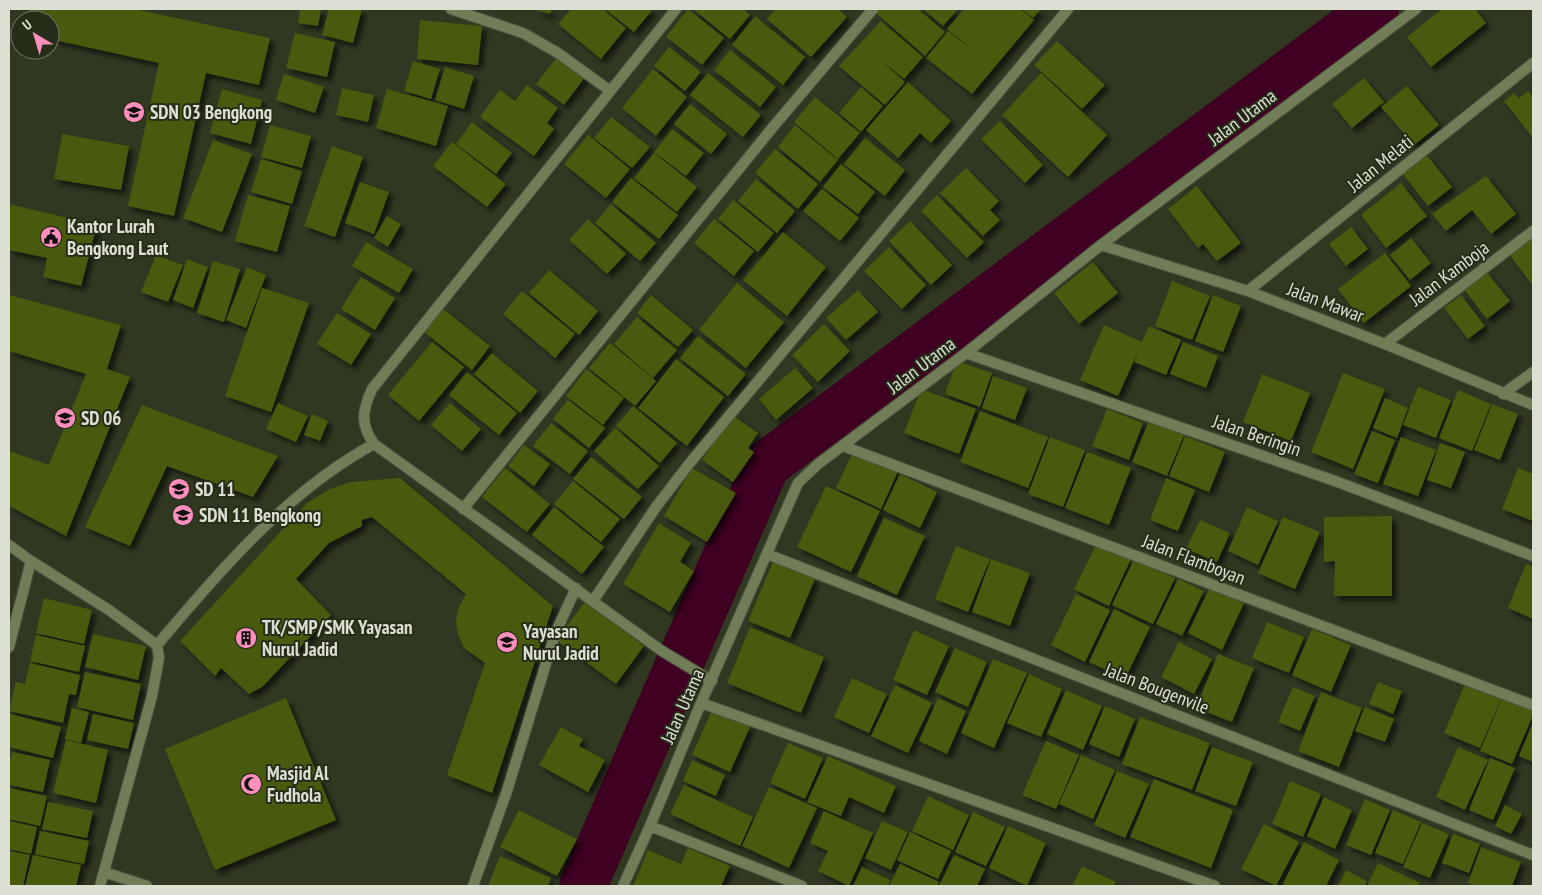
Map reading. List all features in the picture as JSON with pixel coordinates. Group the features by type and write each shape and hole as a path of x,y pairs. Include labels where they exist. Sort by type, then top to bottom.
{"street":[{"path":"451,9 523,33 558,53 609,90"},
{"path":"676,9 609,90 372,389 364,406 362,420 366,432 374,444 463,509 594,600 662,651 712,681"},
{"path":"463,509 767,135 873,9"},
{"path":"594,600 656,507 689,464 1068,9"},
{"name":"Jalan Utama","path":"622,886 650,826 700,703 712,681 798,483 842,446 966,353 1101,245 1416,9"},
{"name":"Jalan Melati","path":"1248,291 1533,63"},
{"name":"Jalan Kamboja","path":"1385,344 1533,230"},
{"name":"Jalan Mawar","path":"1101,245 1248,291 1385,344 1533,405"},
{"name":"Jalan Beringin","path":"966,353 1335,480 1533,556"},
{"path":"1503,394 1533,372"},
{"path":"157,645 222,570 264,528 328,473 374,444"},
{"name":"Jalan Flamboyan","path":"842,446 1533,705"},
{"path":"9,544 31,561 109,610 157,645 159,658 152,696 100,886"},
{"name":"Jalan Bougenvile","path":"767,554 1533,855"},
{"path":"9,647 31,561"},
{"path":"473,886 507,791 555,634 576,588"},
{"path":"700,703 1214,886"},
{"path":"650,826 802,886"},
{"path":"104,872 146,886"}],"building":[{"path":"134,9 270,38 259,85 206,73 174,216 128,206 159,63 60,41 60,10 30,10"},
{"path":"300,9 321,9 318,26 298,23"},
{"path":"329,9 362,9 353,43 322,35"},
{"path":"532,9 552,9 550,14"},
{"path":"571,9 602,9 626,28 601,59 558,24"},
{"path":"605,9 653,9 634,32"},
{"path":"688,9 724,38 702,65 666,37"},
{"path":"693,9 743,9 750,15 730,39"},
{"path":"776,9 838,9 847,17 811,57 767,19"},
{"path":"880,9 918,9 945,32 925,56 876,13"},
{"path":"923,9 958,9 943,26"},
{"path":"964,9 1020,9 1034,20 972,94 926,58 948,31 984,59 947,29"},
{"path":"1022,9 1041,9 1033,18"},
{"path":"1442,9 1475,9 1486,23 1431,67 1407,37"},
{"path":"755,16 805,57 783,85 732,45"},
{"path":"420,20 482,26 478,65 417,59"},
{"path":"881,21 923,57 904,79 879,59 905,82 885,105 839,66"},
{"path":"295,33 335,42 327,77 286,68"},
{"path":"1057,41 1105,85 1082,109 1034,65"},
{"path":"669,47 701,72 685,91 654,66"},
{"path":"730,50 776,87 760,107 714,70"},
{"path":"557,57 585,77 564,105 536,84"},
{"path":"413,61 440,69 431,99 404,91"},
{"path":"445,67 474,76 464,109 435,100"},
{"path":"653,69 687,97 656,136 622,108"},
{"path":"708,73 761,115 743,137 690,95"},
{"path":"1041,73 1107,135 1068,177 1002,115"},
{"path":"284,74 324,87 315,113 276,100"},
{"path":"1364,78 1384,102 1352,128 1332,104"},
{"path":"908,82 951,121 931,143 920,133 898,158 866,130"},
{"path":"527,85 558,108 547,123 554,129 534,156 480,117 500,90 515,101"},
{"path":"1407,86 1439,125 1414,145 1381,107"},
{"path":"861,87 883,106 861,132 839,113"},
{"path":"342,88 374,95 368,122 336,115"},
{"path":"222,89 262,100 251,144 210,133"},
{"path":"387,89 448,106 436,146 376,128"},
{"path":"1528,91 1533,97 1533,138 1504,101 1514,93 1519,98"},
{"path":"815,97 860,133 838,159 794,122"},
{"path":"690,104 727,134 711,154 674,124"},
{"path":"611,117 650,147 632,168 594,138"},
{"path":"1000,121 1043,165 1025,183 981,139"},
{"path":"472,122 512,153 496,174 456,144"},
{"path":"270,125 311,136 302,168 261,157"},
{"path":"795,125 838,160 820,182 778,147"},
{"path":"672,129 704,153 686,176 654,152"},
{"path":"62,134 129,146 121,190 54,179"},
{"path":"588,135 630,169 606,198 564,164"},
{"path":"865,138 905,170 885,196 844,164"},
{"path":"213,140 252,154 222,232 183,218"},
{"path":"452,142 506,184 487,207 433,166"},
{"path":"332,146 363,157 335,237 304,226"},
{"path":"775,149 818,184 798,209 755,173"},
{"path":"654,153 697,187 677,212 634,178"},
{"path":"1426,154 1452,187 1428,206 1402,173"},
{"path":"261,159 302,171 292,204 251,192"},
{"path":"841,164 875,192 858,214 823,187"},
{"path":"966,168 999,201 990,210 1000,220 983,236 940,193"},
{"path":"1486,176 1516,214 1491,234 1472,210 1446,231 1432,214"},
{"path":"631,178 678,215 659,239 612,202"},
{"path":"756,179 795,211 777,233 738,201"},
{"path":"360,182 389,192 374,234 345,223"},
{"path":"1401,183 1427,216 1386,248 1361,215"},
{"path":"1197,186 1241,243 1217,261 1203,244 1198,248 1168,209"},
{"path":"822,189 859,218 840,241 803,211"},
{"path":"248,195 290,206 277,252 235,241"},
{"path":"937,195 984,242 967,258 921,211"},
{"path":"733,200 774,233 758,252 718,219"},
{"name":"Kantor Lurah Bengkong Laut","path":"9,204 97,225 81,286 43,277 47,258 9,250"},
{"path":"611,204 656,243 640,261 595,223"},
{"path":"387,216 401,224 388,247 374,238"},
{"path":"588,219 626,254 607,274 569,240"},
{"path":"714,219 754,251 734,276 694,243"},
{"path":"910,221 952,265 931,285 889,241"},
{"path":"1351,227 1368,249 1346,266 1329,244"},
{"path":"783,232 826,267 787,316 743,280"},
{"path":"1533,235 1533,286 1509,254"},
{"path":"1411,238 1431,263 1410,280 1390,255"},
{"path":"366,242 413,269 399,293 352,266"},
{"path":"889,247 926,285 902,309 864,271"},
{"path":"1385,253 1411,286 1364,323 1338,289"},
{"path":"156,255 183,265 168,302 141,292"},
{"path":"187,259 208,267 193,308 173,300"},
{"path":"213,261 240,269 224,322 197,313"},
{"path":"1093,262 1118,293 1079,324 1054,293"},
{"path":"247,267 266,275 246,328 226,320"},
{"path":"549,270 598,311 579,335 529,293"},
{"path":"1486,271 1510,301 1487,319 1463,288"},
{"path":"361,277 395,298 375,330 341,309"},
{"path":"1172,281 1210,296 1192,340 1155,326"},
{"path":"737,283 784,322 746,368 699,330"},
{"path":"262,288 309,303 271,412 225,396"},
{"path":"858,290 878,312 846,340 826,318"},
{"path":"522,291 575,334 555,358 503,314"},
{"path":"9,295 121,325 107,369 130,377 66,536 9,506 9,451 49,465 86,374 9,351"},
{"path":"651,295 693,330 678,347 637,313"},
{"path":"1213,295 1241,306 1223,352 1195,341"},
{"path":"1461,295 1485,326 1468,339 1444,308"},
{"path":"443,309 490,346 472,370 424,332"},
{"path":"337,313 371,334 351,365 317,344"},
{"path":"637,317 677,350 653,378 614,344"},
{"path":"824,324 850,351 818,382 792,355"},
{"path":"1104,325 1142,342 1149,326 1181,340 1166,375 1134,362 1141,345 1118,396 1080,380"},
{"path":"698,336 746,374 728,396 680,358"},
{"path":"432,342 464,367 419,421 388,395"},
{"path":"1183,342 1218,356 1206,388 1170,374"},
{"path":"610,343 656,381 635,406 589,368"},
{"path":"492,353 538,391 520,413 474,374"},
{"path":"676,359 724,397 687,446 638,408"},
{"path":"957,361 992,373 980,407 945,394"},
{"path":"795,368 813,388 776,420 759,399"},
{"path":"586,369 624,398 603,425 566,396"},
{"path":"467,372 517,413 499,435 449,395"},
{"path":"1343,373 1385,389 1353,469 1311,452"},
{"path":"1262,374 1310,393 1291,441 1243,422"},
{"path":"993,376 1027,388 1015,420 982,408"},
{"path":"1418,387 1451,400 1436,438 1403,425"},
{"path":"921,389 976,409 959,454 904,433"},
{"path":"1458,390 1491,404 1472,451 1439,438"},
{"path":"1385,398 1408,408 1397,438 1373,428"},
{"path":"568,400 605,428 589,448 553,419"},
{"path":"278,403 308,416 296,442 266,429"},
{"path":"450,403 481,429 462,451 431,425"},
{"path":"1492,404 1518,414 1500,460 1474,450"},
{"path":"142,405 278,456 253,497 167,466 130,546 85,527"},
{"path":"633,406 677,443 660,463 616,426"},
{"path":"1107,409 1143,423 1129,460 1092,446"},
{"path":"980,411 1048,437 1028,488 960,462"},
{"path":"312,414 328,421 320,441 304,435"},
{"path":"732,415 758,433 748,448 754,452 733,482 702,460"},
{"path":"1149,421 1184,435 1167,476 1132,462"},
{"path":"551,423 588,451 570,474 533,446"},
{"path":"615,428 659,466 638,489 594,451"},
{"path":"1372,431 1395,440 1378,483 1354,474"},
{"path":"1185,436 1225,452 1209,492 1169,476"},
{"path":"1050,437 1085,450 1063,507 1028,494"},
{"path":"1401,437 1436,450 1418,496 1383,484"},
{"path":"1440,443 1465,452 1451,488 1427,480"},
{"path":"524,445 550,464 534,486 508,466"},
{"path":"854,450 898,471 881,509 836,488"},
{"path":"1087,452 1131,468 1109,525 1065,508"},
{"path":"591,457 642,497 624,519 573,479"},
{"path":"505,468 550,504 527,532 482,497"},
{"path":"692,468 736,493 707,542 664,516"},
{"path":"1518,468 1533,474 1533,521 1502,509"},
{"path":"900,474 937,492 920,528 883,510"},
{"name":"TK/SMP/SMK Yayasan Nurul Jadid","path":"400,478 553,606 492,793 447,775 485,663 464,648 458,634 456,622 458,609 466,594 372,517 362,520 362,526 329,543 296,579 331,615 262,687 249,694 221,668 215,676 180,641 307,503 330,489 351,482"},
{"path":"1166,478 1195,490 1178,531 1150,520"},
{"path":"573,481 620,519 601,542 554,504"},
{"path":"826,486 880,511 851,572 797,547"},
{"path":"554,507 604,547 582,574 532,535"},
{"path":"1247,507 1278,521 1258,565 1228,551"},
{"path":"1392,516 1392,596 1334,596 1335,561 1324,562 1324,517"},
{"path":"1283,517 1320,532 1295,589 1258,573"},
{"path":"884,518 925,536 897,595 857,576"},
{"path":"1200,520 1230,533 1217,562 1186,549"},
{"path":"659,523 691,543 680,562 694,571 670,612 623,584"},
{"path":"1097,543 1131,559 1109,606 1074,589"},
{"path":"956,546 990,559 968,612 935,599"},
{"path":"991,559 1030,573 1010,626 972,612"},
{"path":"1134,559 1175,578 1153,624 1112,605"},
{"path":"773,562 815,579 790,638 748,621"},
{"path":"1526,564 1533,567 1533,619 1508,608"},
{"path":"1178,579 1204,591 1182,636 1156,624"},
{"path":"1210,587 1244,603 1222,650 1188,633"},
{"path":"1076,594 1110,610 1085,662 1051,645"},
{"path":"44,598 92,610 84,644 36,633"},
{"path":"585,602 644,646 616,684 556,640"},
{"path":"1114,609 1150,627 1125,679 1089,662"},
{"path":"1267,622 1304,637 1289,673 1252,658"},
{"path":"750,627 824,657 801,713 727,683"},
{"path":"1312,629 1351,645 1331,692 1292,675"},
{"path":"914,630 949,646 927,695 893,680"},
{"path":"93,634 146,646 138,680 85,667"},
{"path":"36,635 85,646 79,672 30,661"},
{"path":"1179,642 1212,659 1194,694 1161,677"},
{"path":"955,648 987,662 968,707 935,692"},
{"path":"1218,654 1254,668 1232,722 1196,708"},
{"path":"993,659 1027,673 994,748 961,733"},
{"path":"30,663 80,675 76,695 69,694 63,723 9,711 16,682 25,684"},
{"path":"85,672 141,684 133,720 77,707"},
{"path":"1029,674 1062,689 1041,737 1007,723"},
{"path":"852,678 887,694 869,733 834,717"},
{"path":"1378,682 1402,691 1393,714 1369,704"},
{"path":"1466,682 1502,697 1480,748 1444,733"},
{"path":"895,685 932,703 908,753 871,736"},
{"path":"1293,687 1315,696 1300,731 1278,722"},
{"path":"1066,690 1102,706 1083,750 1047,734"},
{"path":"1321,692 1362,708 1339,767 1298,751"},
{"path":"1503,696 1533,708 1533,715 1512,764 1480,751"},
{"name":"Masjid Al Fudhola","path":"286,698 336,820 215,870 165,749"},
{"path":"938,698 966,711 947,754 919,741"},
{"path":"1105,706 1135,719 1119,757 1089,744"},
{"path":"1365,707 1394,719 1385,742 1355,731"},
{"path":"72,708 89,712 81,743 65,739"},
{"path":"712,710 750,727 730,772 692,755"},
{"path":"10,714 61,727 53,758 9,747"},
{"path":"93,714 134,723 128,749 87,740"},
{"path":"1140,717 1210,743 1192,790 1122,764"},
{"path":"1533,722 1533,762 1519,756"},
{"path":"561,727 583,739 579,746 605,760 588,792 539,765"},
{"path":"66,740 108,750 96,803 53,793"},
{"path":"1046,741 1079,755 1056,809 1022,795"},
{"path":"788,743 823,758 805,799 770,783"},
{"path":"1212,747 1253,762 1236,806 1195,791"},
{"path":"1458,747 1488,760 1465,810 1436,797"},
{"path":"12,752 50,760 43,792 9,785 9,766"},
{"path":"1081,755 1115,770 1093,819 1059,804"},
{"path":"828,756 896,786 884,813 849,797 841,816 807,802"},
{"path":"1490,758 1515,768 1493,820 1469,810"},
{"path":"692,760 725,775 716,796 683,781"},
{"path":"1117,771 1149,784 1125,838 1094,825"},
{"path":"1154,779 1233,810 1211,868 1130,837"},
{"path":"1290,781 1321,794 1303,837 1272,824"},
{"path":"684,785 753,817 740,846 670,814"},
{"path":"769,787 817,808 789,868 742,846"},
{"path":"9,788 47,796 40,826 9,819"},
{"path":"928,796 969,815 953,850 912,831"},
{"path":"1324,797 1352,810 1335,849 1307,836"},
{"path":"1365,799 1390,810 1371,855 1346,845"},
{"path":"48,802 93,811 87,838 42,829"},
{"path":"1505,805 1522,814 1511,834 1495,826"},
{"path":"519,810 577,839 557,876 500,847"},
{"path":"1393,810 1421,822 1403,864 1375,853"},
{"path":"824,811 873,833 849,886 818,871 828,851 810,843"},
{"path":"973,812 1005,827 986,866 955,852"},
{"path":"9,821 37,827 31,854 9,849"},
{"path":"882,821 908,832 891,870 865,858"},
{"path":"1422,823 1449,834 1430,878 1403,867"},
{"path":"1264,824 1299,842 1276,886 1241,869"},
{"path":"1008,826 1046,843 1027,886 989,868"},
{"path":"40,831 89,841 84,864 35,854"},
{"path":"910,832 951,851 938,879 897,860"},
{"path":"1453,834 1480,844 1469,873 1442,863"},
{"path":"1304,842 1339,860 1326,886 1287,886 1283,884"},
{"path":"1481,847 1521,862 1512,886 1477,886 1468,883"},
{"path":"688,848 730,866 721,886 633,886 648,850 681,864"},
{"path":"9,851 30,855 23,886 9,886"},
{"path":"33,855 81,865 76,886 25,886"},
{"path":"954,855 985,869 977,886 939,886"},
{"path":"500,856 551,878 548,886 488,886"},
{"path":"1378,863 1420,883 1418,886 1367,886"},
{"path":"900,864 939,882 937,886 889,886"},
{"path":"1082,866 1116,882 1114,886 1072,886"},
{"path":"862,867 890,880 888,886 853,886"},
{"path":"1346,870 1367,881 1365,886 1338,886"}],"waterway":[{"path":"583,886 766,465 1375,9"}],"place":[{"name":"SDN 03 Bengkong","path":"134,112"},
{"name":"Kantor Lurah Bengkong Laut","path":"51,237"},
{"name":"SD 06","path":"65,418"},
{"name":"SD 11","path":"179,489"},
{"name":"SDN 11 Bengkong","path":"183,515"},
{"name":"TK/SMP/SMK Yayasan Nurul Jadid","path":"246,638"},
{"name":"Yayasan Nurul Jadid","path":"507,642"},
{"name":"Masjid Al Fudhola","path":"251,784"}]}
